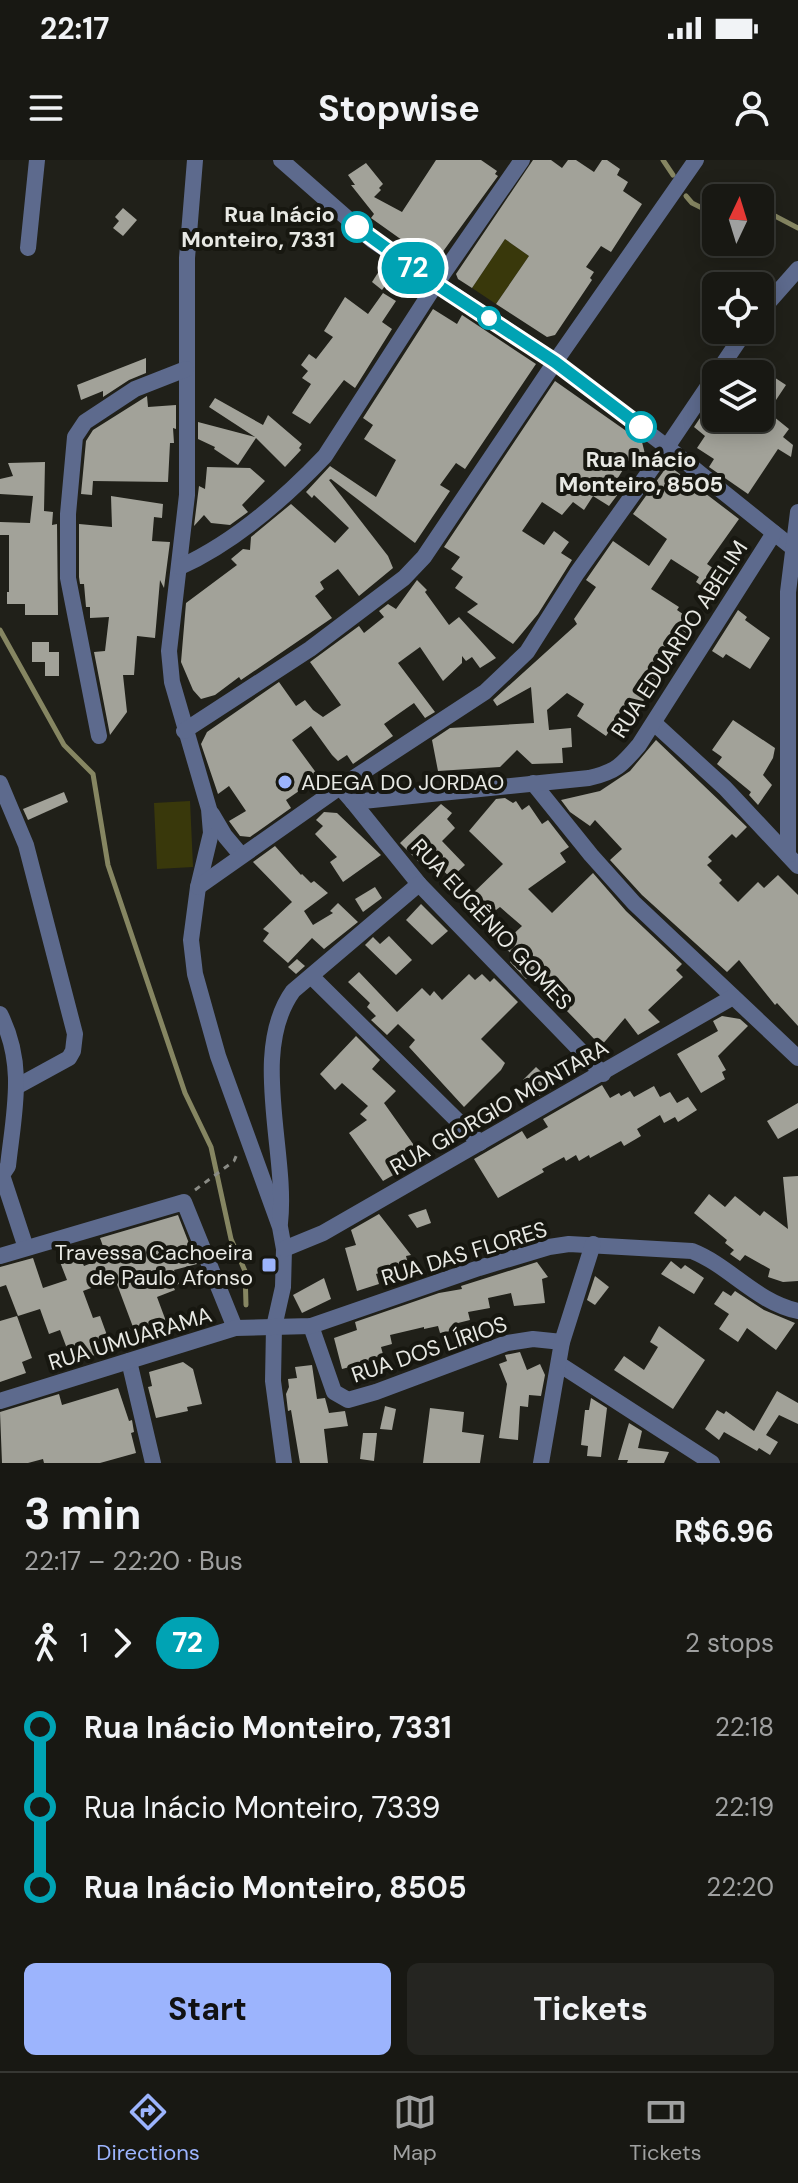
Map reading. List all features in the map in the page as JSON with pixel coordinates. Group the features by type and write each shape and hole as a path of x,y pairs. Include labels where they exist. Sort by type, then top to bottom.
{"street":[{"path":"28,248 37,160"},
{"path":"195,160 187,258 187,495 169,651 172,682 184,731 209,809 241,855"},
{"path":"281,160 372,240 555,362 795,549"},
{"path":"180,567 205,556 233,537 304,478 325,456 436,284 522,160"},
{"path":"184,731 310,649 404,578 424,557 696,160"},
{"path":"795,272 798,292"},
{"path":"774,296 795,272"},
{"path":"198,887 506,675 527,652 577,573 737,344"},
{"path":"99,736 68,578 68,514 75,437 85,422 135,389 186,369"},
{"path":"793,860 788,592 798,512"},
{"name":"RUA EDUARDO ABELIM","path":"353,802 589,778 610,773 621,766 654,723 774,533"},
{"path":"654,723 725,788 793,860"},
{"path":"0,783 26,845 75,1034 69,1058 16,1087"},
{"path":"533,783 634,903 798,1058"},
{"path":"340,787 353,802"},
{"name":"RUA EUGÊNIO GOMES","path":"353,802 419,884 603,1074"},
{"path":"209,809 211,833 198,887 191,940 195,974 218,1056 280,1227 284,1249 283,1287 274,1327 273,1381 284,1463"},
{"path":"280,1227 282,1176 274,1100 275,1039 283,1005 293,991 419,884"},
{"path":"312,977 480,1143"},
{"name":"RUA GIORGIO MONTARA","path":"284,1249 323,1233 733,997"},
{"path":"0,1014 13,1042 16,1087 8,1166 2,1175 26,1248"},
{"path":"0,1256 184,1202 235,1328"},
{"path":"541,1463 562,1342 593,1244"},
{"name":"RUA DAS FLORES","path":"274,1327 311,1326 549,1247 593,1244 692,1251 708,1257 754,1292 786,1309 798,1311"},
{"name":"RUA DOS LÍRIOS","path":"311,1326 334,1392 348,1400 507,1343 533,1339 562,1342"},
{"name":"RUA UMUARAMA","path":"0,1401 235,1328 274,1327"},
{"path":"129,1361 153,1463"},
{"path":"559,1364 712,1463"}],"path":[{"path":"199,1186 234,1161"}],"shaded area":[{"path":"505,239 529,256 496,304 472,288"},
{"path":"190,801 193,867 157,869 154,803"}],"building":[{"path":"436,160 481,160 497,171 495,174 498,176 439,257 427,249 423,255 371,218 374,214 351,185 355,185 348,175 366,163 383,184 374,197 402,212"},
{"path":"533,160 551,160 562,168 568,160 576,160 594,172 602,160 607,160 620,169 617,175 628,182 623,191 642,204 611,252 601,246 586,267 594,272 590,278 592,280 555,335 547,337 496,304 529,256 505,239 472,288 458,279 456,274"},
{"path":"123,208 137,220 123,236 113,228 119,221 115,217"},
{"path":"383,265 394,273 382,290 372,282"},
{"path":"383,293 396,301 382,322 392,329 355,388 344,380 310,424 292,413 311,384 302,378 308,371 301,365 309,354 316,359 333,337 324,331 345,297 368,314"},
{"path":"433,309 457,324 462,315 536,364 465,469 456,463 440,485 450,491 415,543 329,480 388,556 393,568 359,596 338,569 320,582 324,589 315,596 332,618 241,680 239,677 215,695 201,699 193,690 181,662 186,603 237,565 231,559 243,549 250,550 251,537 291,504 335,543 349,528 314,495 312,498 306,492 330,466 376,497 396,460 364,439 373,425 363,418"},
{"path":"146,358 146,373 103,397 103,391 81,400 77,385"},
{"path":"774,377 786,385 774,403"},
{"path":"555,381 642,442 646,458 634,452 611,489 618,494 609,506 593,496 584,510 573,502 562,515 542,502 522,531 544,545 554,531 569,542 561,553 572,560 538,614 513,644 467,612 478,604 455,588 463,577 451,569 460,557 444,547"},
{"path":"147,396 148,407 176,405 176,429 173,428 174,443 170,443 168,482 93,481 92,495 81,494 86,441 93,430"},
{"path":"215,398 263,425 268,415 302,444 301,450 285,467 256,438 238,465 215,447 198,439 198,422 255,437 209,407"},
{"path":"702,415 702,432 774,432 774,417 789,429 783,437 793,445 791,457 778,449 748,494 709,467 714,459 697,448 705,436 694,427"},
{"path":"45,462 44,511 53,512 52,525 57,524 58,615 25,615 25,604 7,604 9,535 0,535 0,522 30,523 33,496 0,494 0,479 13,476 8,463"},
{"path":"668,465 739,519 707,564 726,577 718,590 709,584 706,589 696,582 699,577 671,559 651,589 679,607 677,610 696,623 623,731 614,724 606,736 577,716 584,704 567,693 547,710 549,730 571,728 572,747 562,748 563,763 532,764 517,750 500,767 438,771 432,740 450,728 534,723 531,687 497,706 493,700 577,624 574,619 596,587 586,580 613,541 649,566 667,539 633,514"},
{"path":"207,467 250,468 265,481 242,505 248,512 230,525 211,523 204,515 194,526 199,486 205,489"},
{"path":"111,496 163,504 162,518 154,517 152,541 170,542 164,588 160,580 155,638 137,636 134,675 123,675 127,712 110,735 94,652 105,651 109,617 90,618 90,607 86,607 84,584 80,584 79,577 79,524 112,527"},
{"path":"417,580 449,625 459,617 496,658 480,668 472,657 466,661 462,656 462,663 443,681 420,647 398,663 435,712 425,718 414,703 384,724 393,736 353,764 347,755 338,761 311,726 292,740 320,778 320,783 312,789 309,784 286,800 291,808 250,837 240,836 229,821 246,811 229,786 218,794 201,744 207,732 279,682 296,706 305,700 323,717 341,705 310,662 359,626 364,633 384,617 379,611 388,604 396,609"},
{"path":"738,610 747,617 745,620 770,638 750,669 726,654 723,658 712,651"},
{"path":"32,642 49,642 49,652 59,652 59,676 45,676 45,662 32,662"},
{"path":"733,720 775,748 763,775 772,785 758,805 749,795 751,792 717,764 722,757 712,750"},
{"path":"656,740 747,827 736,838 732,834 708,857 712,861 707,865 722,880 719,883 738,902 758,882 764,888 778,875 798,895 798,1026 777,1003 775,1005 739,960 727,972 642,895 610,860 622,849 595,820 590,826 570,812 561,800 600,791 630,771"},
{"path":"64,792 68,802 28,820 23,809"},
{"path":"505,798 513,803 516,801 522,810 529,805 542,824 548,820 569,847 560,853 566,862 528,889 552,913 593,873 626,911 682,964 676,970 683,977 648,1010 660,1022 638,1035 625,1018 601,1046 531,974 526,979 510,962 515,957 502,945 522,926 500,907 496,910 491,905 483,912 468,898 503,864 469,831 496,799"},
{"path":"441,804 452,813 447,819 455,828 442,841 465,865 451,878 436,864 428,871 400,843"},
{"path":"324,812 337,813 381,855 343,882 330,862 337,857 315,834 323,826 316,820"},
{"path":"275,846 301,875 328,893 304,911 313,925 333,913 330,911 338,903 358,922 324,949 312,938 288,963 263,941 269,933 263,929 292,902 253,862"},
{"path":"375,887 382,898 363,912 355,899"},
{"path":"421,904 448,931 432,945 406,920"},
{"path":"389,936 412,960 396,975 365,945 373,937 380,944"},
{"path":"297,959 305,966 296,974 288,967"},
{"path":"359,972 397,1012 422,988 430,996 434,991 442,1000 469,974 475,980 482,974 490,982 494,978 518,1002 481,1039 505,1063 501,1070 464,1107 409,1047 415,1040 398,1024 387,1035 371,1020 376,1016 367,1007 370,1003 348,982"},
{"path":"722,1016 740,1019 748,1026 718,1056 726,1070 722,1072 725,1079 701,1093 677,1054 718,1031 713,1021"},
{"path":"356,1036 380,1060 372,1069 396,1091 384,1103 423,1158 383,1181 349,1133 367,1120 360,1114 368,1106 342,1083 335,1090 320,1074"},
{"path":"536,1067 556,1086 539,1096 523,1080"},
{"path":"602,1085 610,1098 630,1091 634,1097 654,1086 660,1097 670,1092 677,1103 688,1097 697,1110 678,1122 675,1117 664,1123 660,1115 637,1129 641,1136 624,1146 621,1141 579,1161 576,1155 566,1161 564,1157 498,1198 474,1159 522,1131 527,1139 548,1127 543,1119"},
{"path":"798,1103 798,1128 778,1139 767,1121"},
{"path":"798,1176 798,1281 783,1282 768,1277 770,1269 745,1255 740,1261 730,1254 734,1250 725,1243 727,1240 694,1213 709,1194 725,1207 735,1196 760,1216 764,1211 788,1229 783,1177"},
{"path":"426,1209 431,1223 417,1228 408,1215"},
{"path":"379,1214 411,1255 406,1256 408,1264 376,1274 379,1284 357,1291 345,1248 356,1245 351,1230"},
{"path":"178,1215 197,1264 174,1270 179,1284 173,1286 175,1290 157,1297 170,1332 127,1346 123,1332 133,1327 115,1279 83,1291 93,1318 100,1316 108,1338 90,1344 95,1355 72,1362 60,1330 49,1334 40,1309 18,1316 6,1285 0,1287 0,1267 33,1258 43,1288 67,1280 60,1262 79,1255 84,1266 107,1257 100,1238"},
{"path":"671,1261 681,1269 685,1265 704,1278 694,1294 661,1274"},
{"path":"537,1262 548,1277 542,1279 545,1303 514,1306 511,1293 488,1298 490,1308 468,1312 470,1320 458,1323 460,1329 440,1333 438,1326 424,1327 390,1335 392,1344 381,1347 384,1358 342,1369 334,1338 357,1330 355,1322"},
{"path":"595,1276 609,1287 595,1305 587,1300"},
{"path":"324,1278 331,1299 302,1313 293,1295"},
{"path":"723,1291 731,1296 735,1291 764,1310 795,1323 776,1350 747,1328 738,1342 719,1329 729,1314 714,1304"},
{"path":"17,1316 32,1358 22,1362 26,1373 0,1382 0,1321"},
{"path":"659,1326 705,1360 673,1409 614,1370 624,1356 644,1370 658,1347 650,1342"},
{"path":"520,1352 527,1370 540,1364 545,1375 541,1396 529,1395 528,1407 520,1406 518,1440 499,1438 507,1384 499,1364 507,1361 505,1355"},
{"path":"183,1362 193,1369 202,1404 187,1407 188,1411 156,1418 148,1387 152,1386 149,1372"},
{"path":"312,1365 317,1399 325,1398 329,1413 345,1411 348,1426 324,1429 328,1463 300,1463 291,1410 288,1411 288,1379 297,1378 295,1367"},
{"path":"118,1388 129,1421 132,1420 134,1432 131,1433 136,1453 100,1463 44,1463 43,1459 28,1463 2,1463 0,1412 59,1394 62,1405"},
{"path":"777,1391 798,1403 798,1424 779,1415 766,1435 778,1442 770,1455 724,1432 719,1440 705,1429 717,1410 724,1414 726,1411 754,1431"},
{"path":"591,1398 607,1408 601,1457 587,1456 588,1446 581,1445 585,1410 589,1410"},
{"path":"385,1406 396,1409 392,1430 380,1429"},
{"path":"430,1408 464,1412 462,1432 484,1435 480,1463 423,1463"},
{"path":"629,1423 642,1431 638,1448 669,1452 664,1463 627,1463 628,1460 618,1460"},
{"path":"363,1433 377,1433 374,1461 360,1459"}],"waterway":[{"path":"663,160 673,175"},
{"path":"686,196 702,208"},
{"path":"774,216 798,228"},
{"path":"0,630 64,745 93,774 108,865 185,1093 211,1147 231,1239 245,1271 246,1305"}],"bus line":[{"name":"72","path":"357,227 436,284 555,362 641,427"}],"place":[{"name":"Rua Inácio Monteiro, 7331","path":"357,227"},
{"name":"Rua Inácio Monteiro, 8505","path":"641,427"},
{"name":"ADEGA DO JORDAO","path":"285,782"},
{"name":"Travessa Cachoeira de Paulo Afonso","path":"269,1265"}]}
